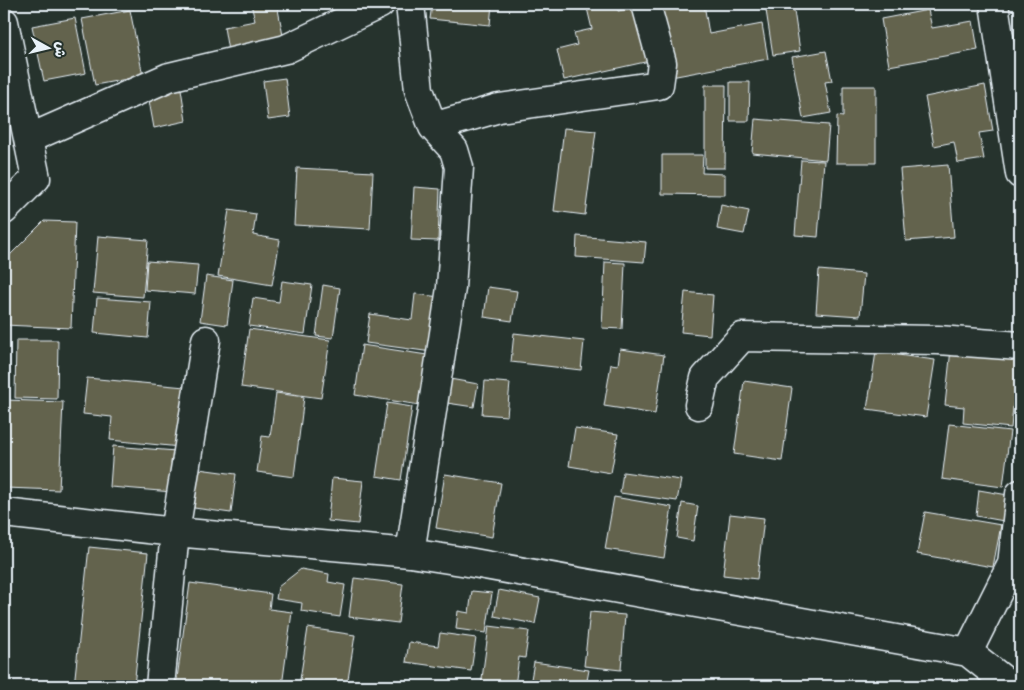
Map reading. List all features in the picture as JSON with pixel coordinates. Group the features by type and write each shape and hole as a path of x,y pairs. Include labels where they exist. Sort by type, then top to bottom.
{"street":[{"path":"28,139 169,78 286,49 380,4"},
{"path":"410,4 419,90 433,127 454,150 459,167 451,288 410,553"},
{"path":"433,127 499,108 659,85 662,64 646,4"},
{"path":"994,4 1020,174"},
{"path":"4,22 36,178 4,210"},
{"path":"699,405 705,378 742,337 938,340 1020,346"},
{"path":"160,686 175,532 206,340"},
{"path":"968,652 1016,564 1020,494"},
{"path":"4,513 175,532 410,553 968,652 1011,686"}],"building":[{"path":"251,4 277,4 284,41 228,51 224,27 255,21"},
{"path":"432,4 492,4 490,25 430,19"},
{"path":"604,4 616,4 618,11 642,6 654,60 564,80 557,50 577,45 574,33 592,29 587,8"},
{"path":"657,4 704,4 709,34 762,24 768,59 671,77"},
{"path":"765,4 793,4 800,51 773,55"},
{"path":"130,10 143,76 95,85 82,19"},
{"path":"928,10 932,28 973,21 978,50 889,66 881,19"},
{"path":"75,18 86,73 44,81 32,26"},
{"path":"826,51 832,81 825,82 831,113 803,118 792,57"},
{"path":"285,78 290,117 268,120 263,81"},
{"path":"730,82 750,82 749,121 730,121"},
{"path":"705,85 726,85 725,168 705,168"},
{"path":"985,85 993,131 979,133 984,159 958,163 954,142 934,146 925,97"},
{"path":"843,86 876,86 876,163 836,163 837,116 843,117"},
{"path":"181,89 186,121 154,128 148,95"},
{"path":"755,119 829,125 826,160 752,153"},
{"path":"564,128 596,131 585,215 554,211"},
{"path":"662,155 703,155 702,173 725,174 725,195 662,194"},
{"path":"801,160 824,161 818,237 795,235"},
{"path":"948,165 954,237 906,241 900,169"},
{"path":"297,168 373,172 370,229 294,225"},
{"path":"414,187 440,189 438,241 411,240"},
{"path":"721,205 749,211 744,234 717,229"},
{"path":"229,210 256,214 253,235 280,240 272,285 218,276"},
{"path":"44,221 75,222 71,328 4,325 4,261"},
{"path":"98,236 148,240 143,297 93,293"},
{"path":"577,236 646,242 644,262 576,257"},
{"path":"147,261 198,265 195,294 145,290"},
{"path":"605,262 625,263 622,329 602,328"},
{"path":"819,270 864,274 860,316 816,313"},
{"path":"206,276 233,280 227,325 200,321"},
{"path":"282,281 312,285 305,334 249,326 253,298 279,302"},
{"path":"323,285 340,288 333,338 316,336"},
{"path":"488,287 517,291 512,321 484,317"},
{"path":"685,292 713,295 710,335 681,332"},
{"path":"415,294 440,297 432,352 366,343 370,314 412,320"},
{"path":"97,298 151,302 148,338 94,333"},
{"path":"249,329 330,340 321,398 241,387"},
{"path":"514,333 584,341 581,370 511,362"},
{"path":"16,340 58,340 57,399 15,398"},
{"path":"362,345 427,355 420,405 355,395"},
{"path":"620,349 664,355 655,414 604,406 611,364 618,365"},
{"path":"951,349 1018,356 1011,428 963,423 964,407 945,405"},
{"path":"876,352 935,360 926,417 867,409"},
{"path":"87,378 185,387 180,447 110,440 112,417 83,414"},
{"path":"450,379 478,384 474,407 447,403"},
{"path":"485,381 510,383 507,416 482,414"},
{"path":"744,381 792,388 782,461 734,454"},
{"path":"276,393 304,397 294,477 257,472 262,436 270,437"},
{"path":"4,400 63,402 59,490 5,488 7,422 4,422"},
{"path":"387,403 412,407 401,480 376,476"},
{"path":"949,424 1010,431 1003,487 942,479"},
{"path":"575,428 618,434 611,473 569,466"},
{"path":"113,446 176,451 173,492 110,487"},
{"path":"199,469 236,474 231,513 194,508"},
{"path":"623,472 681,480 677,501 620,493"},
{"path":"445,474 501,483 492,537 436,528"},
{"path":"332,478 363,481 358,524 328,521"},
{"path":"979,490 1008,495 1004,521 976,516"},
{"path":"614,497 672,507 664,558 605,549"},
{"path":"682,503 698,506 693,541 677,538"},
{"path":"925,512 1001,525 993,567 917,554"},
{"path":"730,514 764,518 757,579 723,575"},
{"path":"89,547 148,553 134,686 74,686"},
{"path":"301,569 329,574 328,582 345,585 340,617 301,611 302,603 276,599 278,587"},
{"path":"354,578 403,584 398,623 349,617"},
{"path":"190,583 271,594 269,609 292,612 282,686 176,686"},
{"path":"499,590 540,598 535,624 494,616"},
{"path":"472,591 492,593 486,633 456,629 458,611 469,613"},
{"path":"590,612 625,615 621,670 584,666"},
{"path":"489,626 529,631 525,658 519,657 515,686 481,686"},
{"path":"308,628 355,635 347,686 299,686"},
{"path":"440,633 476,638 471,671 406,662 409,642 438,646"},
{"path":"534,662 589,670 586,686 530,685"}]}
